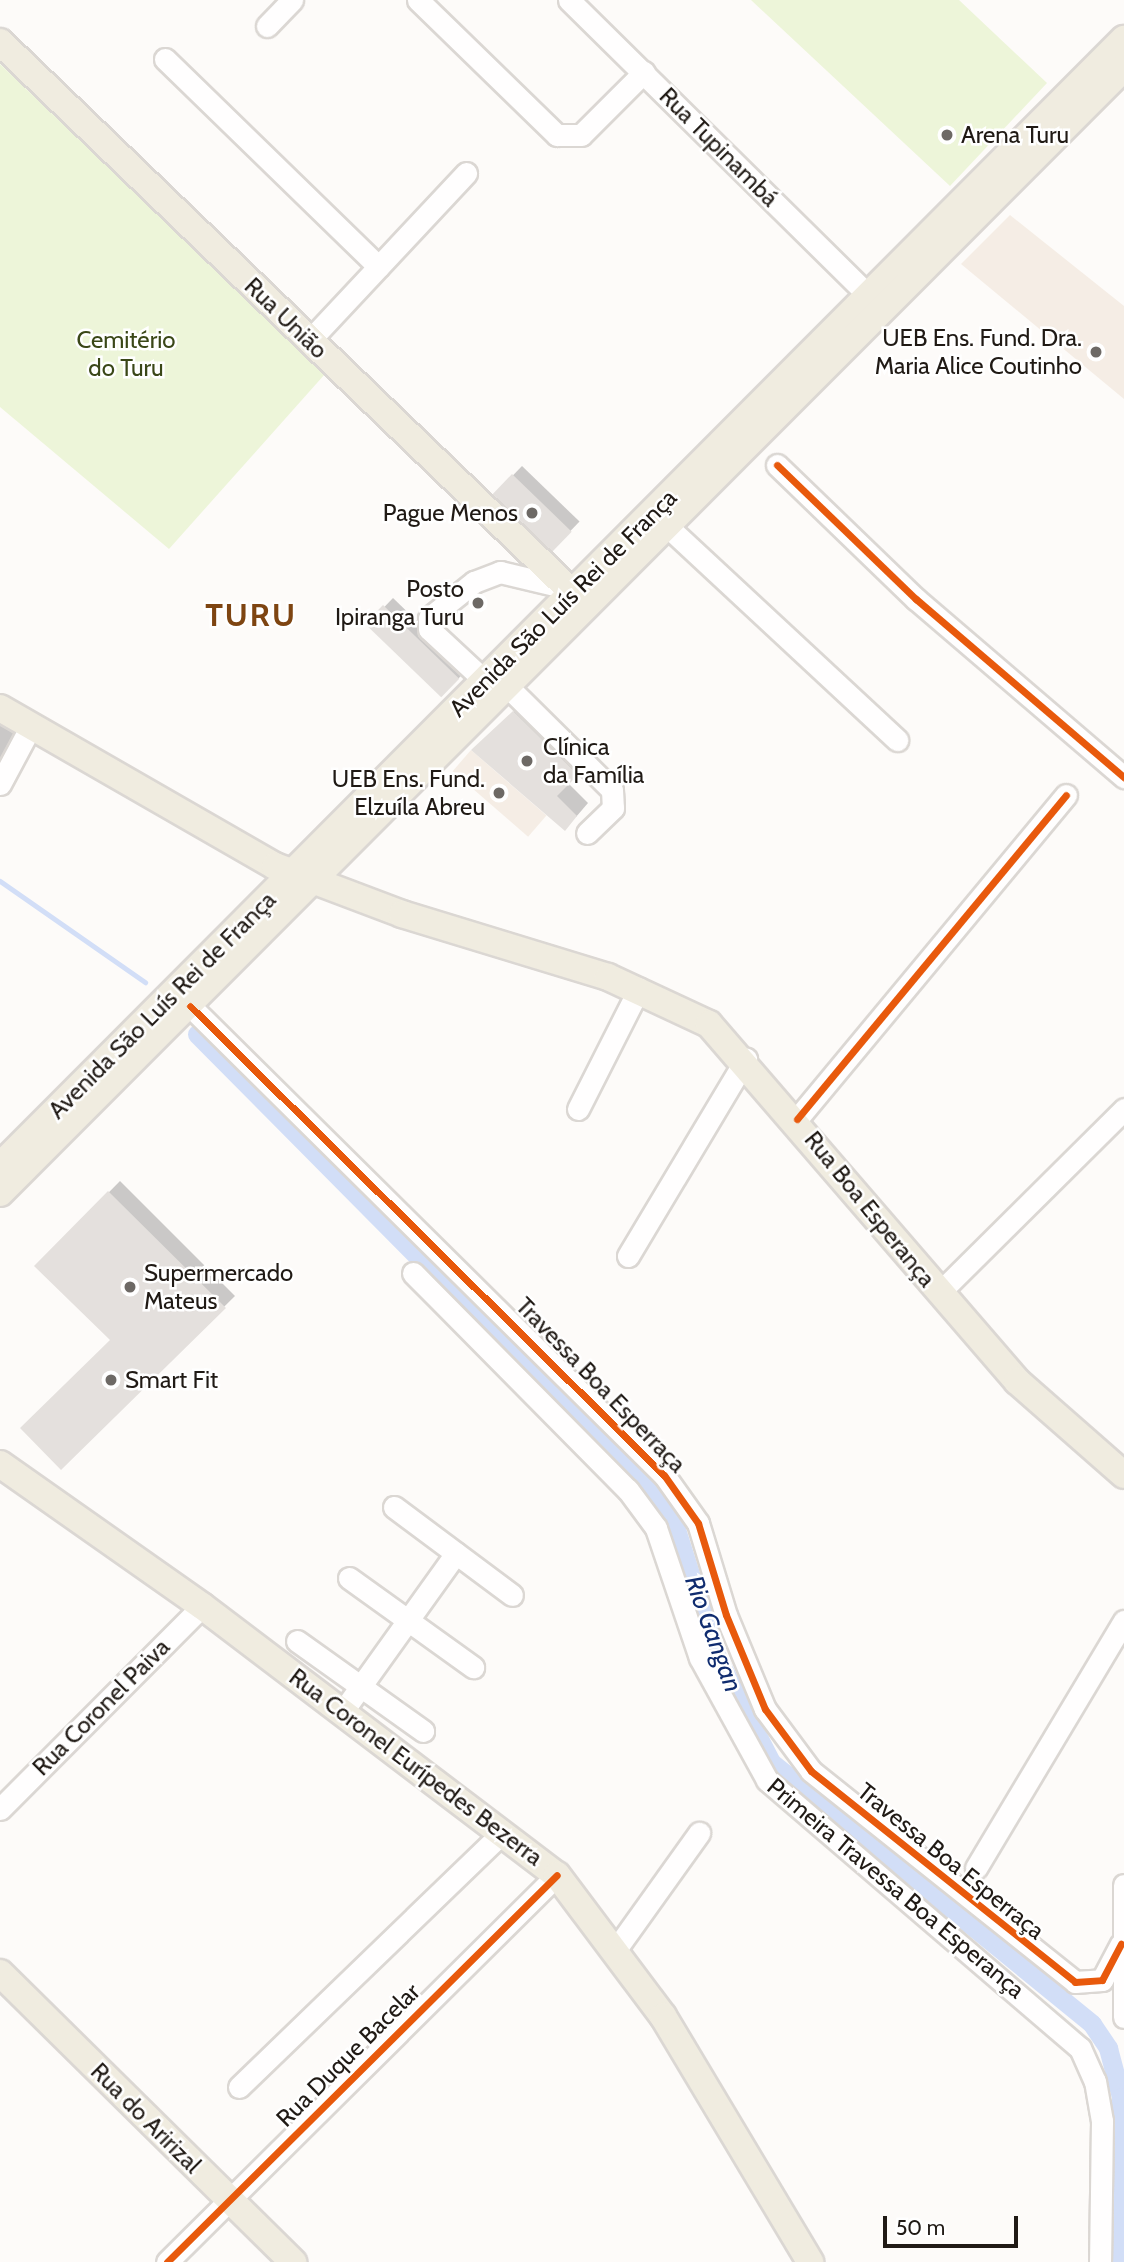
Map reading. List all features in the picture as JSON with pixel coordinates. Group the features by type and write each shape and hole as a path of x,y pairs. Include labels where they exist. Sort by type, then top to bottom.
{"main road":[{"name":"Avenida São Luís Rei de França","path":"497,685 570,590 1124,39"},
{"name":"Rua União","path":"0,42 570,590"},
{"name":"Avenida São Luís Rei de França","path":"0,1166 305,878 497,685 668,527 1124,68"},
{"name":"Rua Boa Esperança","path":"0,708 305,878 639,989 709,1024 746,1059 939,1293 1017,1381 1124,1475"},
{"name":"Avenida São Luís Rei de França","path":"0,1192 190,1006 305,878"},
{"name":"Rua Coronel Eurípedes Bezerra","path":"0,1464 201,1605 557,1875 616,1949 704,2081 810,2262"},
{"name":"Rua do Aririzal","path":"0,1973 293,2262"}],"street":[{"path":"267,26 292,0"},
{"path":"418,0 557,135 581,135 643,72"},
{"name":"Rua Tupinambá","path":"569,0 868,295"},
{"path":"165,60 379,267"},
{"path":"309,341 466,173"},
{"path":"777,465 916,599 1124,777"},
{"path":"668,527 897,740"},
{"path":"570,590 500,572 474,582 429,618 429,629 497,685 612,790 612,808 587,832"},
{"path":"0,785 31,726"},
{"path":"797,1119 1066,794"},
{"path":"578,1110 639,989"},
{"name":"Travessa Boa Esperraça","path":"190,1006 664,1475 698,1524 726,1615 765,1709 811,1771 1075,1982 1102,1980 1121,1944"},
{"path":"628,1256 746,1059"},
{"path":"939,1293 1124,1109"},
{"name":"Primeira Travessa Boa Esperança","path":"413,1273 628,1490 656,1528 700,1658 767,1780 1080,2049 1095,2081 1102,2121 1100,2262"},
{"path":"394,1507 512,1594"},
{"path":"343,1711 456,1553"},
{"path":"349,1578 473,1667"},
{"name":"Rua Coronel Paiva","path":"0,1809 201,1605"},
{"path":"976,1868 1124,1621"},
{"path":"297,1641 423,1731"},
{"path":"239,2087 503,1832"},
{"path":"616,1949 699,1833"},
{"name":"Rua Duque Bacelar","path":"167,2262 557,1875"},
{"path":"1124,1885 1121,1944 1124,2017"}],"shaded area":[{"name":"UEB Ens. Fund. Dra. Maria Alice Coutinho","path":"1010,215 1124,306 1124,399 961,264"},
{"name":"UEB Ens. Fund. Elzuíla Abreu","path":"471,750 546,816 528,837 453,771"}],"green space":[{"name":"Arena Turu","path":"751,0 959,0 1047,83 950,186"},
{"name":"Cemitério do Turu","path":"0,64 325,374 169,549 0,407"}],"building":[{"name":"Pague Menos","path":"512,474 572,532 552,552 493,494"},
{"path":"383,605 459,679 441,697 365,624"},
{"name":"Clínica da Família","path":"513,711 578,775 557,796 577,816 565,831 471,750"},
{"name":"Supermercado Mateus","path":"108,1191 226,1308 61,1470 20,1428 110,1340 34,1266"}],"waterway":[{"name":"Rio Gangan","path":"0,881 145,982"},
{"name":"Rio Gangan","path":"197,1034 644,1485 676,1529 715,1653 771,1762 1092,2024 1108,2048 1121,2097 1119,2262"}],"cycle path":[{"path":"777,465 916,599 1124,777"},
{"path":"797,1119 1066,795"},
{"path":"190,1006 664,1475 698,1523 726,1615 765,1709 811,1771 1075,1982 1102,1980 1121,1944"},
{"path":"167,2262 557,1875"}],"place":[{"name":"Arena Turu","path":"947,135"},
{"name":"UEB Ens. Fund. Dra. Maria Alice Coutinho","path":"1096,352"},
{"name":"Pague Menos","path":"532,513"},
{"name":"Posto Ipiranga Turu","path":"478,603"},
{"name":"Clínica da Família","path":"527,761"},
{"name":"UEB Ens. Fund. Elzuíla Abreu","path":"499,793"},
{"name":"Supermercado Mateus","path":"130,1287"},
{"name":"Smart Fit","path":"111,1380"}],"district":[{"name":"TURU","path":"251,615"}]}
